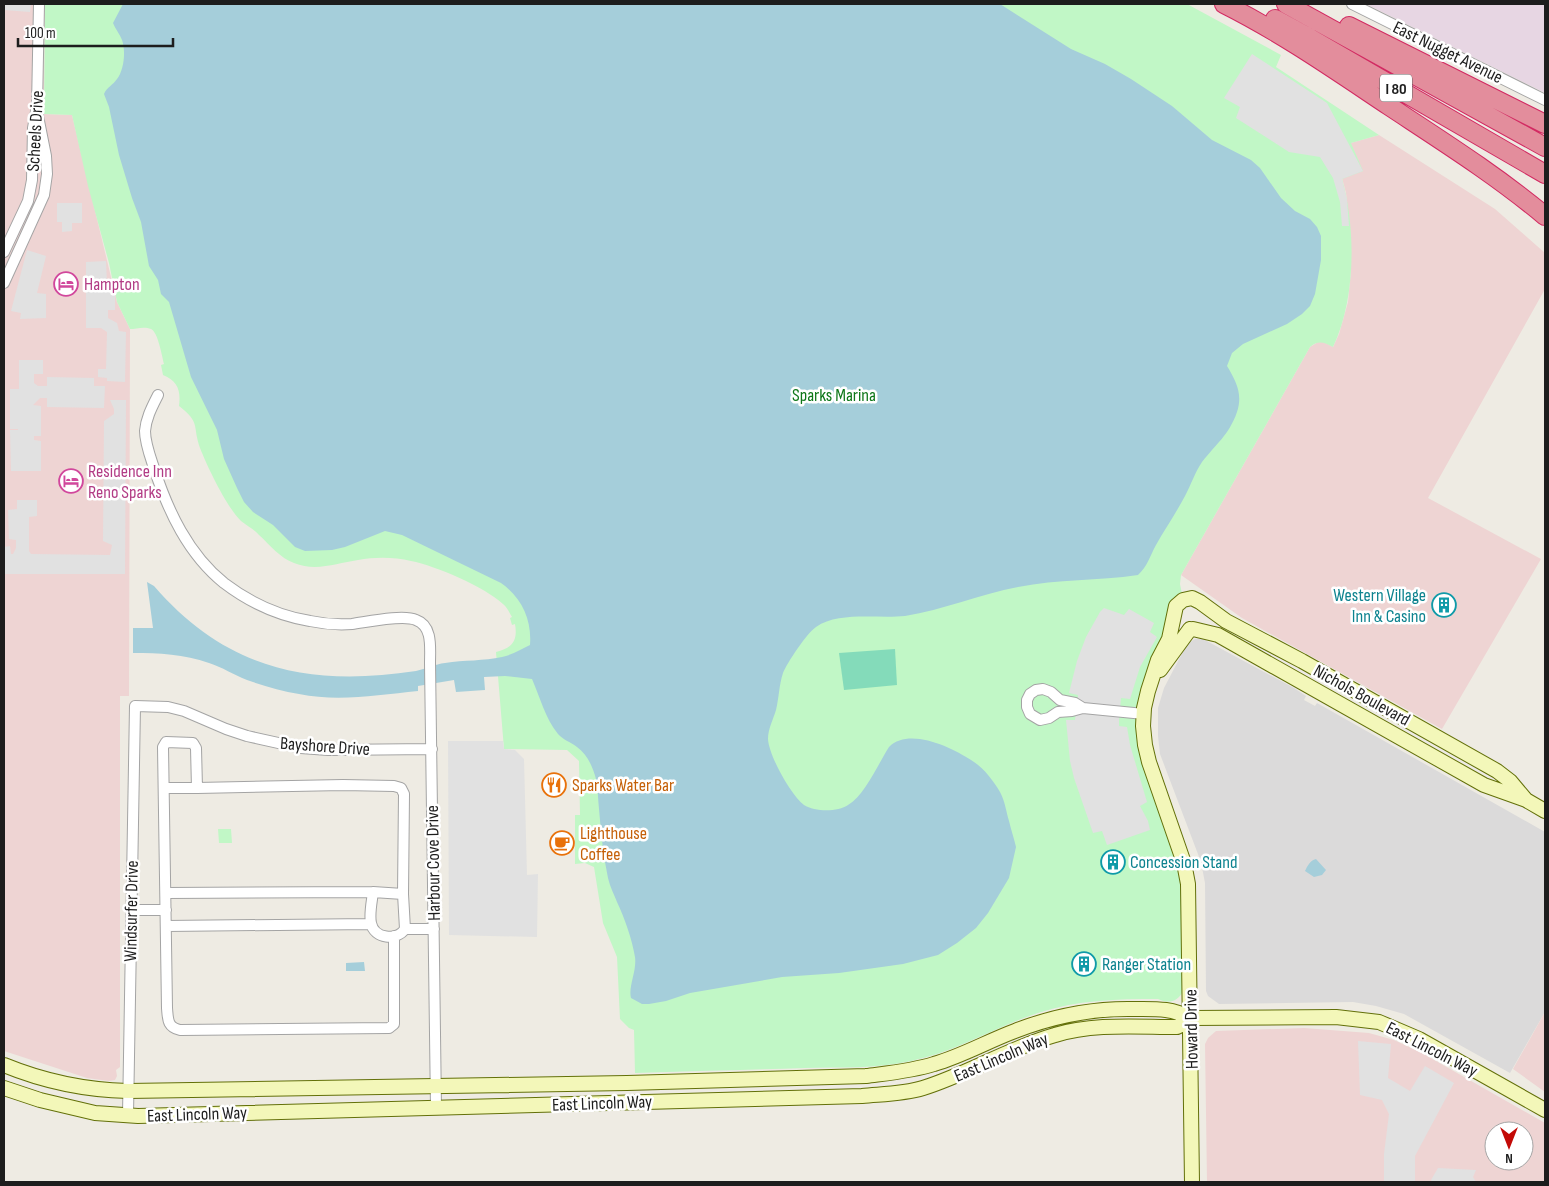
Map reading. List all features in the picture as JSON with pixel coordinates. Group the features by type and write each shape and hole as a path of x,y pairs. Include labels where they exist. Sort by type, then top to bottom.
{"highway":[{"path":"1224,4 1277,32 1376,97 1498,179 1545,216"},
{"name":"I 80","path":"1245,4 1310,38 1545,174"},
{"name":"I 80","path":"1286,4 1545,147"},
{"path":"1305,4 1545,124"}],"street":[{"name":"Scheels Drive","path":"4,252 28,201 32,180 33,128 37,106 39,4"},
{"name":"East Nugget Avenue","path":"1352,4 1545,100"},
{"path":"4,283 44,195 47,174 46,156 37,106"},
{"name":"Harbour Cove Drive","path":"158,395 148,415 145,431 148,449 158,480 181,531 203,561 224,583 260,605 311,622 350,624 407,618 420,622 429,634 436,1108"},
{"path":"1192,598 1203,606 1205,618 1198,627 1191,629 1181,626 1174,616 1176,606 1183,600 1192,598"},
{"name":"Nichols Boulevard","path":"1203,606 1226,622 1302,661 1497,771 1510,781 1526,800"},
{"name":"Howard Drive","path":"1174,616 1169,639 1158,660 1148,691 1144,714 1145,744 1149,762 1184,863 1188,884 1192,1182"},
{"name":"Nichols Boulevard","path":"1191,629 1218,635 1484,785 1526,800 1545,811"},
{"name":"Howard Drive","path":"1154,675 1164,667 1191,629"},
{"name":"Nichols Boulevard","path":"1293,676 1302,661"},
{"path":"1083,708 1075,703 1060,700 1052,692 1043,689 1036,690 1030,694 1027,700 1030,714 1040,720 1049,718 1058,712 1072,712 1083,708 1144,714"},
{"name":"Bayshore Drive","path":"135,706 168,707 184,711 247,736 301,748 328,750 432,749"},
{"name":"Windsurfer Drive","path":"128,1116 135,706"},
{"name":"Nichols Boulevard","path":"1414,745 1423,729"},
{"path":"197,788 196,748 193,743 166,742 163,747 168,1024 173,1028 180,1030 389,1028 394,1024 394,936"},
{"path":"164,788 343,785 394,786 401,788 404,794 403,894 405,929 403,933 394,936 381,936 371,924 373,892"},
{"path":"166,893 373,892 403,894"},
{"path":"131,910 166,910"},
{"path":"166,926 371,924"},
{"path":"405,929 434,930"},
{"name":"East Lincoln Way","path":"4,1066 88,1088 128,1091 627,1083 866,1076 894,1073 934,1064 1015,1031 1070,1014 1108,1009 1168,1009 1190,1018 1336,1017 1379,1022 1419,1039 1545,1110"},
{"name":"East Lincoln Way","path":"4,1088 40,1100 95,1113 128,1116 893,1094 941,1082 1017,1048 1056,1034 1108,1027 1177,1026 1190,1018"}],"shaded area":[{"path":"4,4 45,4 44,114 72,115 117,302 130,329 129,696 120,696 120,1067 116,1070 117,1076 115,1080 109,1081 87,1078 4,1051"},
{"path":"4,4 31,4 30,12 4,10"},
{"path":"1366,4 1545,4 1545,93"},
{"path":"1252,54 1327,103 1363,171 1342,179 1347,200 1349,226 1342,226 1340,202 1333,178 1320,157 1289,152 1236,118 1240,107 1224,98"},
{"path":"1379,135 1495,209 1545,253 1545,289 1428,498 1541,559 1442,729 1242,618 1181,575 1310,347 1318,342 1324,342 1333,347 1339,334 1348,302 1351,270 1349,220 1342,178 1351,143"},
{"path":"57,203 82,203 82,223 72,223 72,231 62,232 62,222 57,222"},
{"path":"27,250 46,256 37,293 46,294 46,318 20,319 21,313 11,311"},
{"path":"106,261 107,284 115,284 115,310 108,310 108,318 117,323 119,331 126,332 125,382 107,381 107,378 98,377 98,369 106,369 107,332 101,328 86,328 86,262"},
{"path":"19,360 43,360 43,374 34,374 34,383 38,386 47,386 47,377 94,378 94,386 105,386 104,408 47,407 47,398 40,398 33,405 41,406 41,436 34,436 34,440 41,441 41,471 11,471 10,430 18,429 10,429 10,389 19,389"},
{"path":"110,400 126,400 125,574 4,574 4,547 10,546 11,554 13,554 16,548 16,540 9,539 8,510 17,509 17,500 37,500 37,516 29,517 29,551 31,554 110,555 112,545 103,541 104,421 114,414"},
{"path":"1104,608 1124,615 1129,609 1154,623 1150,632 1157,637 1140,667 1130,699 1121,698 1119,720 1119,726 1127,727 1130,745 1147,802 1140,806 1148,821 1150,830 1107,845 1102,831 1093,833 1074,778 1070,761 1066,720 1075,720 1078,695 1069,693 1077,661 1086,637"},
{"path":"1195,639 1203,639 1294,688 1306,696 1304,700 1315,706 1317,703 1545,832 1545,1012 1510,1073 1404,1014 1376,1006 1353,1002 1219,1004 1208,996 1206,991 1205,883 1201,862 1160,754 1158,736 1158,708 1164,688 1187,644"},
{"path":"448,741 503,741 504,749 515,750 524,759 527,875 538,874 537,937 449,935"},
{"path":"1545,1012 1545,1092 1513,1069"},
{"path":"1304,1028 1369,1033 1394,1040 1422,1053 1545,1123 1545,1182 1207,1182 1205,1044 1208,1038 1216,1031"},
{"path":"1358,1041 1391,1044 1388,1078 1410,1091 1425,1066 1454,1083 1415,1156 1415,1182 1384,1182 1384,1154 1389,1114 1382,1100 1360,1095"},
{"path":"1438,1168 1476,1170 1473,1177 1476,1182 1432,1182 1431,1180"}],"green space":[{"name":"Sparks Marina","path":"45,4 1187,4 1281,55 1276,67 1379,135 1351,143 1363,171 1342,179 1350,220 1351,264 1350,286 1341,328 1333,347 1321,342 1310,347 1181,575 1182,594 1136,726 1137,741 1143,764 1178,867 1181,884 1183,991 1181,995 1176,1000 1169,1002 1158,999 1127,999 1067,1005 1022,1019 944,1052 898,1064 858,1067 635,1073 634,1030 629,1028 620,1019 617,957 603,923 594,867 585,863 575,864 575,815 580,815 579,761 567,750 504,749 496,652 510,646 515,639 516,630 515,624 512,625 510,618 512,617 504,605 495,597 473,584 446,572 411,561 371,558 318,567 302,566 280,555 235,514 208,466 200,448 193,421 179,406 179,391 175,383 163,375 161,365 164,364 156,335 148,328 130,329 117,302 72,115 44,114"},
{"path":"895,649 897,685 844,690 839,653"},
{"path":"218,829 231,829 232,843 219,843"}],"water":[{"name":"Sparks Marina","path":"123,4 1000,4 1071,49 1105,64 1131,79 1172,106 1212,140 1251,160 1260,168 1281,198 1295,211 1310,219 1317,227 1321,236 1321,260 1315,294 1310,306 1287,324 1243,344 1232,353 1227,366 1236,382 1239,393 1239,405 1234,420 1226,433 1202,462 1182,502 1146,565 1138,575 1018,587 905,616 847,617 825,622 812,630 798,648 783,673 776,710 770,728 769,746 781,775 804,805 814,809 826,810 838,809 848,805 866,787 889,747 897,741 907,739 930,741 953,750 975,763 991,778 1003,799 1016,847 1009,878 988,913 976,928 938,955 903,964 839,973 782,977 690,993 666,1001 642,1004 631,998 630,994 635,957 628,929 608,878 602,844 595,774 584,753 560,736 553,728 532,679 505,676 484,677 485,690 456,692 454,680 418,686 418,691 343,698 299,694 266,686 200,660 162,654 133,653 133,628 153,628 147,582 154,586 182,614 211,637 241,654 272,666 305,673 340,676 416,671 438,664 509,655 530,645 530,636 524,610 515,596 501,583 402,535 385,531 345,547 332,550 305,551 295,547 273,525 253,512 244,502 224,459 217,430 191,377 169,302 161,294 158,280 149,266 141,222 119,155 109,107 104,94 117,79 123,66 123,44 113,23"},
{"path":"1316,859 1326,870 1322,875 1314,877 1305,871 1310,862"},
{"path":"364,962 365,971 346,971 346,963"}],"place":[{"name":"Hampton","path":"66,284"},
{"name":"Residence Inn Reno Sparks","path":"71,481"},
{"name":"Western Village Inn & Casino","path":"1444,605"},
{"name":"Sparks Water Bar","path":"554,785"},
{"name":"Lighthouse Coffee","path":"562,843"},
{"name":"Concession Stand","path":"1113,862"},
{"name":"Ranger Station","path":"1084,964"}]}
